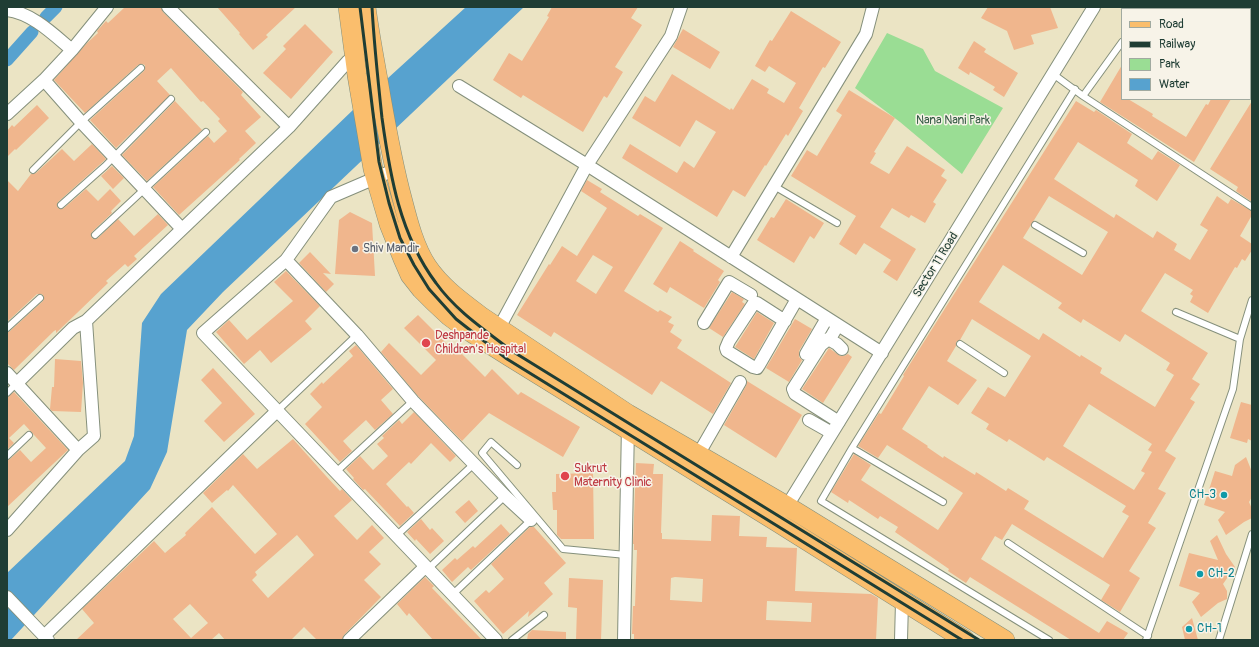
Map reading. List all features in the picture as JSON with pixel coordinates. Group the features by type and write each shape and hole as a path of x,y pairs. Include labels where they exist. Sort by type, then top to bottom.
{"main road":[{"path":"348,7 353,65 374,173 403,260 410,275 421,289 450,316 472,333 628,422 698,454 787,506 1005,640"},
{"path":"366,7 394,167 419,252 435,277 461,302 628,422 777,522 902,602 965,640"}],"street":[{"path":"7,114 44,80 72,50 107,7"},
{"path":"168,7 289,127"},
{"path":"731,257 866,34 873,7"},
{"name":"Sector 11 Road","path":"777,522 1094,7"},
{"path":"498,328 587,165 671,36 679,8"},
{"path":"7,10 17,11 44,27 72,50"},
{"path":"16,384 73,328 86,321 353,65"},
{"path":"44,80 81,122 182,229"},
{"path":"459,86 587,165 882,353"},
{"path":"394,167 374,173 331,197 286,260 202,333 496,640"},
{"path":"286,260 357,335 414,401 505,496 531,520"},
{"path":"725,339 762,277"},
{"path":"704,323 730,282 751,295"},
{"path":"785,321 757,303 754,303 729,341 726,348 727,351 757,368 799,300"},
{"path":"763,367 799,300"},
{"path":"791,379 827,318"},
{"path":"7,530 78,450 94,436 86,321"},
{"path":"838,325 831,337 821,345 793,389 793,392 839,422"},
{"path":"828,340 837,344 842,349"},
{"path":"7,373 78,450"},
{"path":"698,454 740,382"},
{"path":"7,597 46,638 277,411"},
{"path":"809,420 832,434"},
{"path":"624,640 628,422"},
{"path":"356,638 427,568"},
{"path":"901,640 902,602"}],"lane":[{"path":"1194,8 1216,7"},
{"path":"1083,96 1121,43"},
{"path":"34,170 81,122 141,68"},
{"path":"1053,74 1083,96 1252,207"},
{"path":"1049,640 821,501 852,448 931,325 1004,207 1075,89"},
{"path":"61,205 105,166 171,99"},
{"path":"95,235 206,132"},
{"path":"774,186 837,224"},
{"path":"1035,225 1083,253"},
{"path":"7,328 40,298"},
{"path":"1008,543 1147,638 1233,389 1240,339 1252,300"},
{"path":"1176,312 1240,339"},
{"path":"277,411 357,335"},
{"path":"960,344 1004,373"},
{"path":"7,393 16,384"},
{"path":"336,472 414,401"},
{"path":"7,456 29,435"},
{"path":"518,465 491,442 482,454 563,549 626,555"},
{"path":"852,448 943,502"},
{"path":"396,536 475,463"},
{"path":"427,568 505,496"},
{"path":"452,595 531,520"},
{"path":"1219,640 1252,534"},
{"path":"512,640 544,615"}],"green space":[{"name":"Nana Nani Park","path":"887,33 923,49 935,71 1003,108 962,174 900,122 855,88"}],"water":[{"path":"466,7 524,7 223,292 187,330 167,452 150,489 11,640 7,640 7,573 125,461 134,436 142,323 161,294 354,109"}],"building":[{"path":"125,7 161,7 163,12 243,92 241,95 261,117 245,131 256,143 239,159 240,160 179,215 153,187 208,136 214,143 227,131 218,121 220,119 203,101 201,102 171,68 157,81 170,95 116,148 90,120 144,71 145,65 138,65 85,113 54,80 98,33 97,31 106,21 108,23"},
{"path":"217,7 296,7 266,35 268,37 253,50"},
{"path":"552,7 638,7 631,18 642,25 615,67 623,72 607,98 604,96 583,132 523,95 521,98 493,80 509,53 522,61 549,17 547,16"},
{"path":"988,7 1050,7 1058,28 1031,35 1034,44 1014,50 1007,31 981,18"},
{"path":"791,11 841,42 825,68 823,67 799,108 803,111 788,136 786,134 745,197 733,190 717,217 622,158 630,144 677,173 684,161 694,168 716,132 696,120 680,147 632,118 645,96 655,102 672,74 730,110 731,108 733,110 752,79 769,89 767,93 784,103 796,83 769,66 765,72 755,66 770,40 772,41"},
{"path":"305,24 333,52 291,99 263,73 286,49 283,46"},
{"path":"683,29 720,52 710,69 673,47"},
{"path":"974,41 986,49 984,52 1018,73 1004,97 993,90 995,87 970,72 969,75 958,68"},
{"path":"1121,67 1121,100 1130,100 1186,137 1206,104 1208,105 1210,100 1230,100 1194,162 1100,102"},
{"path":"849,90 895,118 874,152 876,153 870,163 889,174 907,146 945,170 941,176 947,180 933,202 936,204 925,223 911,215 909,218 892,208 880,227 916,249 897,281 883,272 891,260 864,243 856,255 839,244 856,216 791,176 807,150 817,156 842,115 836,111"},
{"path":"175,101 202,130 147,181 122,155"},
{"path":"1076,101 1094,112 1096,110 1132,134 1127,143 1152,160 1158,151 1180,165 1157,201 1135,186 1138,180 1078,142 1054,179 1114,218 1116,214 1153,238 1157,231 1177,244 1174,250 1190,260 1208,230 1200,225 1217,196 1228,204 1231,199 1252,211 1252,215 1240,236 1252,244 1252,250 1245,261 1242,259 1237,268 1235,267 1208,313 1190,302 1193,296 1190,294 1193,290 1165,273 1141,311 1208,353 1192,379 1200,384 1190,399 1195,402 1165,451 1176,458 1158,489 1166,493 1148,523 1156,528 1129,571 1140,578 1120,612 1101,600 1110,585 1012,524 1002,540 995,536 981,559 1099,633 1107,621 1128,633 1123,640 1071,640 970,577 966,583 948,571 949,569 895,532 898,527 880,516 878,519 849,500 848,503 831,492 854,454 871,465 861,480 938,530 963,493 887,445 878,458 858,446 879,413 881,414 904,376 903,375","holes":["1049,196 1108,232 1082,275 1023,238","1003,265 1062,303 1058,308 1081,323 1083,319 1120,342 1125,334 1170,363 1166,370 1174,375 1155,407 1100,373 1102,368 1081,355 1080,357 1043,333 1039,340 979,302","972,319 1031,356 1005,397 988,387 971,413 989,424 986,429 1007,442 1009,439 1044,461 1047,457 1126,506 1122,512 1129,516 1103,558 1024,509 1029,501 1008,488 1006,491 976,472 975,475 944,456 943,458 902,429 929,386 958,405 977,380 947,361 956,346 956,342 960,340","1089,404 1152,444 1148,450 1152,452 1141,471 1145,473 1134,490 1063,446"]},
{"path":"1252,101 1252,202 1236,191 1238,187 1210,169"},
{"path":"37,105 49,118 7,157 7,131 12,125 14,127"},
{"path":"92,144 106,159 58,202 58,208 64,208 86,189 98,201 110,189 121,201 111,211 112,213 92,232 91,236 93,239 98,238 118,219 134,236 158,214 168,225 134,256 137,259 128,267 125,264 106,281 108,283 77,313 56,333 56,330 54,331 14,370 7,363 7,332 43,301 44,297 42,294 37,294 7,322 7,180 18,191 31,174 36,173 62,149 74,161"},
{"path":"112,166 124,178 113,189 101,176"},
{"path":"587,180 602,189 600,192 638,216 640,214 663,228 624,291 658,312 660,310 672,317 668,322 674,325 670,332 682,340 677,348 731,383 713,414 661,381 652,395 554,332 551,337 517,315 562,246 577,256 607,208 581,191","holes":["593,255 613,267 596,294 576,281"]},
{"path":"786,199 824,223 814,239 810,236 794,263 757,240 771,217 774,218"},
{"name":"Shiv Mandir","path":"350,212 372,223 375,276 335,274 339,220"},
{"path":"680,241 724,271 718,280 720,282 704,308 670,287 667,293 653,284"},
{"path":"310,252 331,274 323,273 334,284 326,292 299,263"},
{"path":"286,271 320,306 305,321 312,329 271,363 260,350 244,364 216,332 229,320 247,340 293,301 274,282"},
{"path":"732,292 744,299 742,302 745,304 723,337 709,328"},
{"path":"757,312 774,323 754,359 735,347"},
{"path":"418,315 450,347 452,344 485,377 492,369 518,395 521,392 580,427 563,457 489,413 462,441 417,395 381,352 389,343 421,375 436,360 404,328"},
{"path":"795,319 812,329 799,351 799,357 802,360 789,382 766,368"},
{"path":"356,345 393,389 381,400 393,414 375,430 366,420 343,441 352,451 340,462 305,424 322,407 310,394 353,356 349,351"},
{"path":"829,348 840,356 848,354 852,357 823,403 802,389"},
{"path":"55,359 81,361 83,383 81,412 52,411 50,409 52,387 54,387"},
{"path":"213,368 255,414 224,442 204,421 222,403 201,380"},
{"path":"747,381 802,415 776,458 724,425 746,386"},
{"path":"14,392 68,450 7,507 7,460 20,450 31,462 46,448 24,424 9,438 14,443 7,450 7,397"},
{"path":"1241,402 1252,405 1252,441 1248,439 1247,443 1230,438"},
{"path":"414,412 456,456 450,462 431,443 411,464 409,462 386,484 414,513 400,526 365,489 363,490 346,469 360,456 373,470 388,456 377,444 384,438 382,436 399,420 402,424"},
{"path":"293,439 340,491 342,489 352,500 334,516 357,540 372,525 384,538 369,552 381,564 364,580 381,597 344,635 342,640 317,640 304,627 291,640 225,640 219,633 211,640 76,640 94,623 82,609 154,541 165,553 186,535 185,533 212,507 255,554 277,534 233,485 228,491 227,490 212,503 203,493 243,454 257,469","holes":["297,535 314,555 268,598 252,580 257,575 255,572","190,604 208,623 191,638 173,619"]},
{"name":"CH-3","path":"1246,457 1252,472 1252,497 1249,502 1252,509 1252,518 1226,535 1218,520 1225,512 1204,505 1215,471 1232,476 1235,465"},
{"path":"636,463 654,464 653,474 663,474 662,539 711,541 712,515 740,516 739,536 767,537 766,547 797,548 795,591 871,594 878,598 876,640 634,640 634,634 632,634 633,606 635,606 637,550 634,550","holes":["671,578 703,579 702,602 670,600","767,601 812,603 811,622 766,620"]},
{"path":"593,473 594,539 561,539 557,535 557,510 553,510 552,492 556,492 556,474"},
{"path":"469,500 478,511 465,523 455,512"},
{"path":"421,519 430,530 432,528 444,541 430,554 407,532"},
{"path":"501,524 510,534 471,570 468,567 452,582 442,570 455,558 457,560 473,546 475,548"},
{"path":"530,527 534,527 566,563 544,583 553,594 528,617 529,611 503,634 474,601 486,590 489,593 504,579 491,564"},
{"name":"CH-2","path":"1217,535 1226,554 1235,567 1223,584 1227,591 1227,599 1218,603 1201,617 1192,602 1200,593 1179,586 1189,553 1218,560 1210,541"},
{"path":"425,577 434,586 432,588 482,640 433,640 409,613 407,616 397,604"},
{"path":"569,578 603,580 601,640 576,640 577,608 568,607"},
{"name":"CH-1","path":"1192,618 1198,640 1185,640 1182,627"},
{"path":"532,630 566,632 566,640 527,640 528,634"}],"waterway":[{"path":"46,17 56,7"},
{"path":"32,32 46,17"},
{"path":"7,60 32,32"}],"railway":[{"path":"360,7 379,162 389,203 400,238 414,265 429,289 456,319 507,359 962,640"},
{"path":"372,7 382,118 398,204 405,225 424,265 444,293 471,320 512,351 979,640"}],"place":[{"name":"Shiv Mandir","path":"355,249"},
{"name":"Deshpande Children's Hospital","path":"426,343"},
{"name":"Sukrut Maternity Clinic","path":"565,476"},
{"name":"CH-3","path":"1224,495"},
{"name":"CH-2","path":"1200,574"},
{"name":"CH-1","path":"1189,629"}]}
